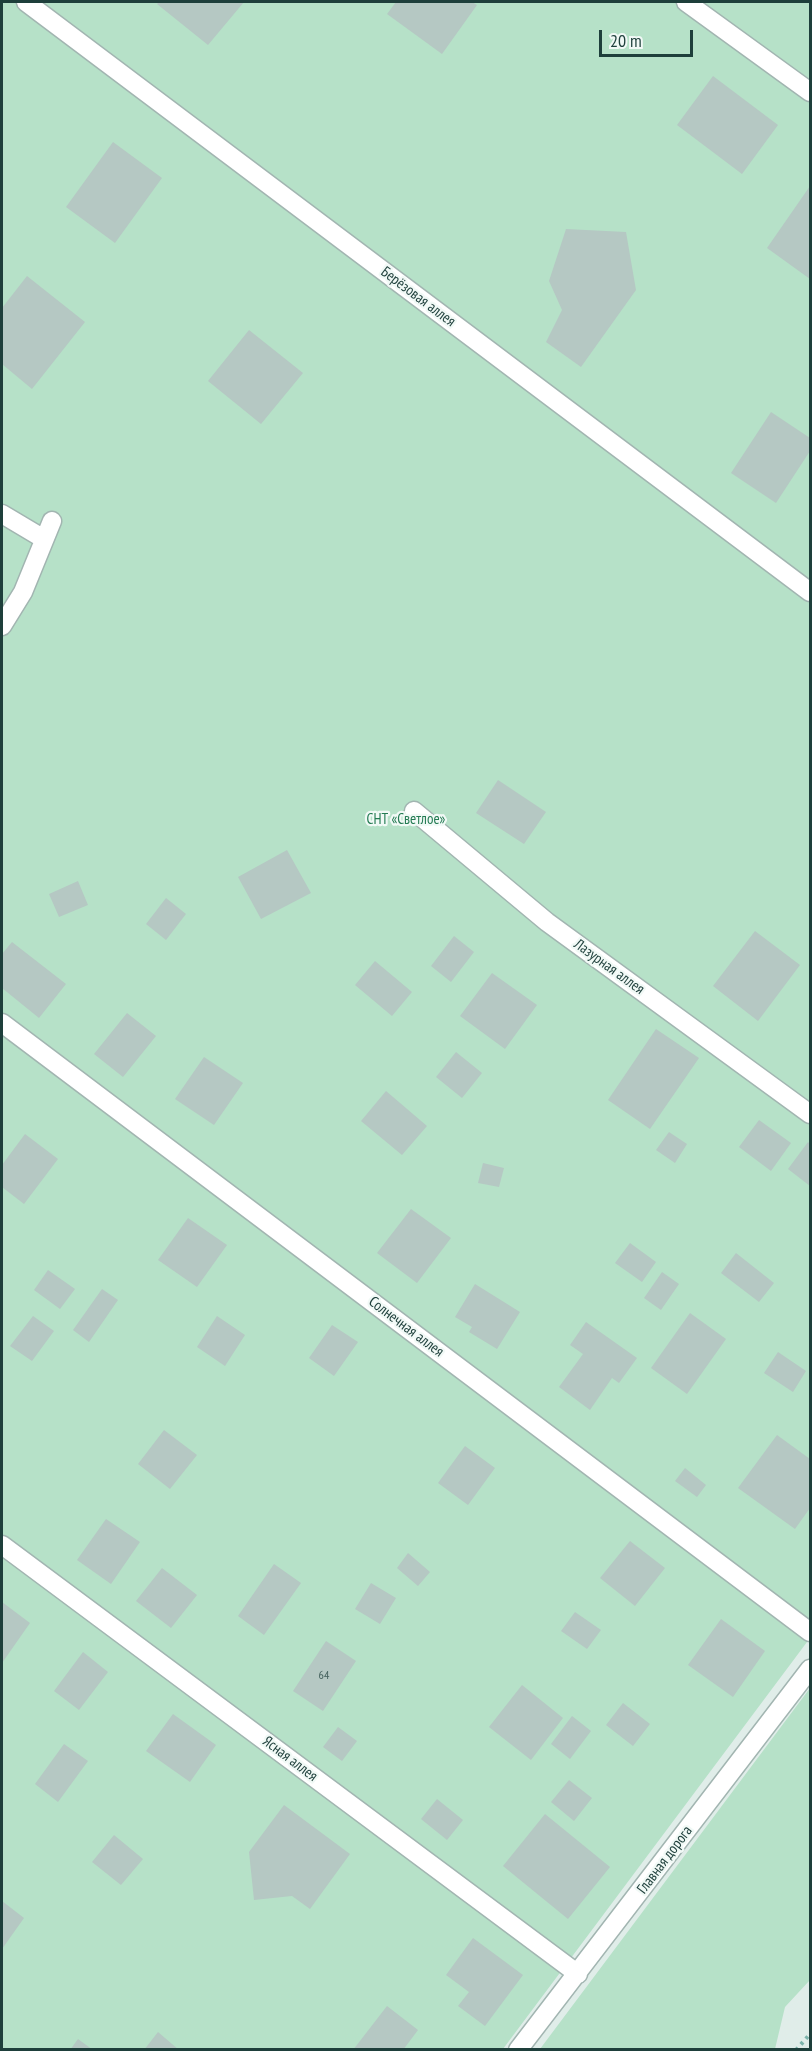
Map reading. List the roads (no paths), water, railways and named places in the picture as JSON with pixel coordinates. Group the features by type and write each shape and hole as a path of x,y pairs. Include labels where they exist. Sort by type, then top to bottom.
{"street":[{"name":"Берёзовая аллея","path":"27,2 810,592"},
{"path":"686,2 810,92"},
{"path":"2,514 44,539"},
{"path":"2,626 23,592 52,521"},
{"name":"Лазурная аллея","path":"414,811 547,921 810,1114"},
{"name":"Солнечная аллея","path":"2,1023 810,1632"},
{"name":"Ясная аллея","path":"2,1545 578,1974"},
{"name":"Главная дорога","path":"518,2049 578,1974 810,1669"}],"park label":[{"name":"СНТ «Светлое»","path":"406,820"}]}
